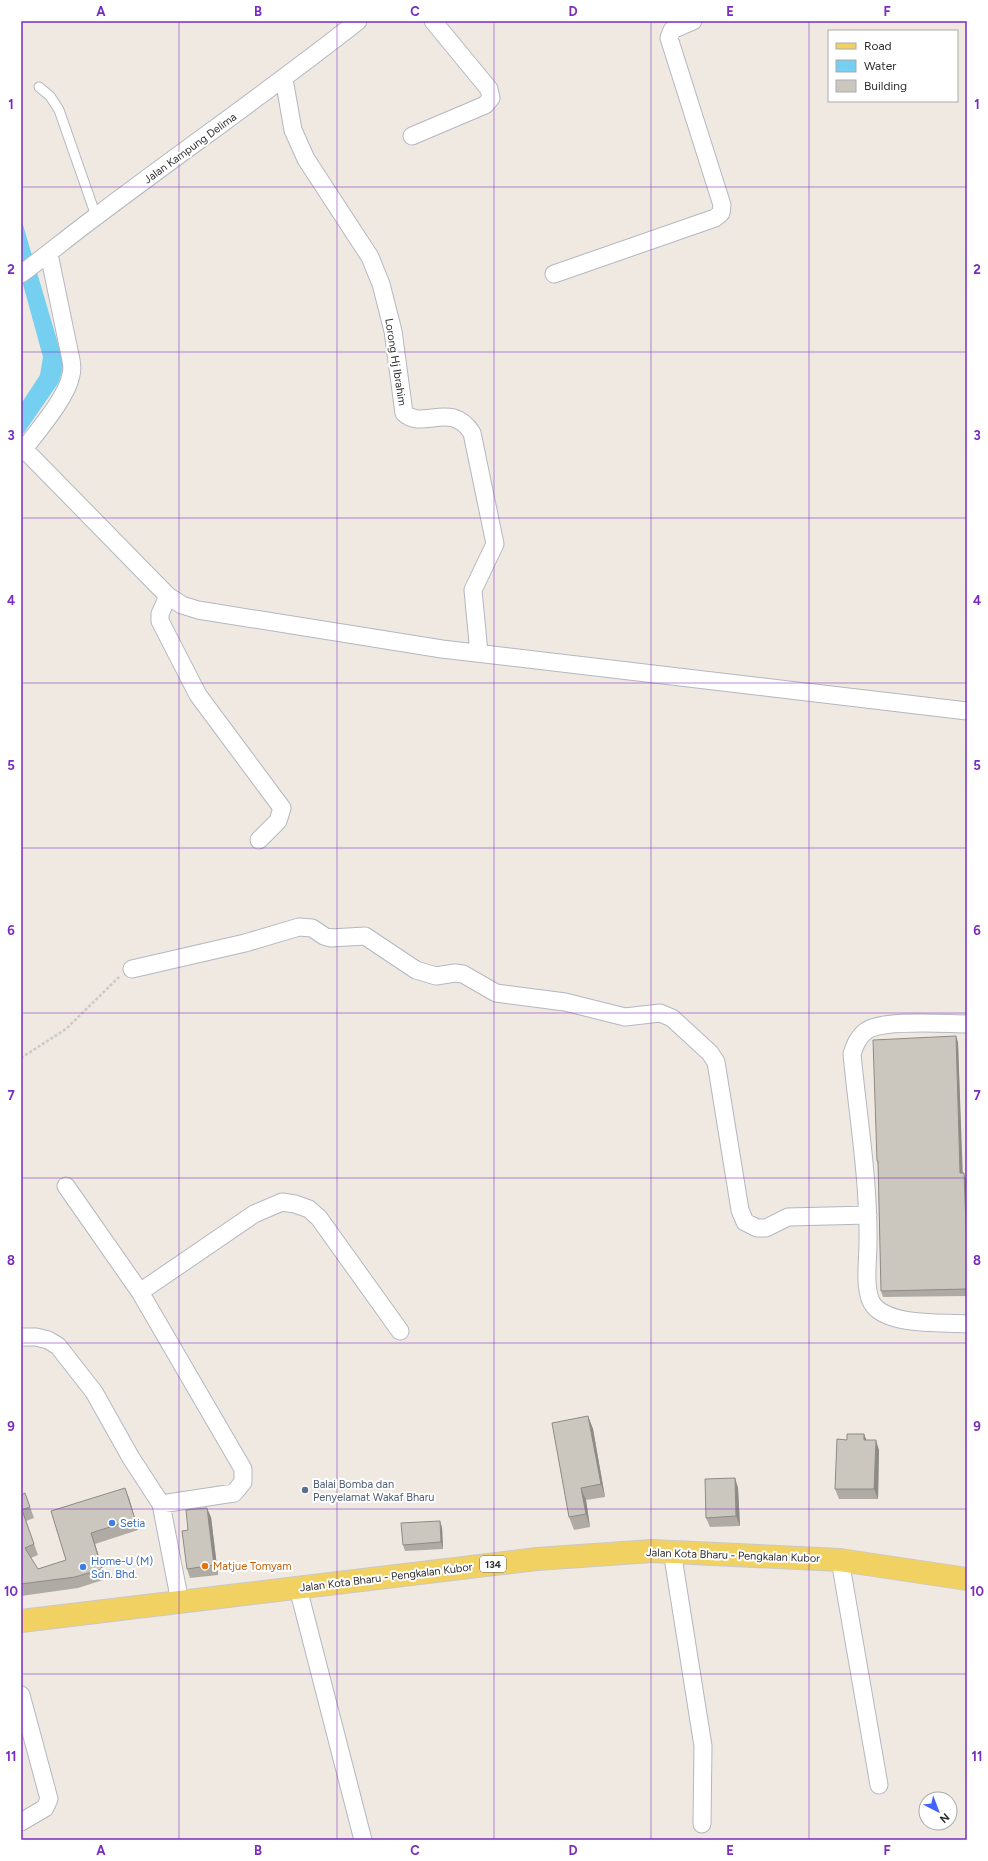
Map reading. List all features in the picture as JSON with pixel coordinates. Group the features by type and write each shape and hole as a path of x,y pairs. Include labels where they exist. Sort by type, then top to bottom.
{"main road":[{"name":"Jalan Kota Bharu - Pengkalan Kubor","path":"21,1621 537,1559 672,1551 840,1560 967,1579"}],"street":[{"name":"Jalan Kampung Delima","path":"21,274 47,256 96,216 284,79 358,21"},
{"path":"412,136 485,105 491,98 489,89 433,21"},
{"path":"554,274 715,218 721,213 722,205 669,38 672,30 693,21"},
{"name":"Lorong Hj Ibrahim","path":"284,79 293,130 303,151 370,257 381,284 393,331 404,413 408,417 415,419 451,417 460,420 472,433 495,544 473,590 479,653"},
{"path":"47,256 71,360 72,374 68,387 23,451 168,596 182,605 198,610 479,653 967,711"},
{"path":"168,596 160,614 160,620 198,695 282,808 278,820 259,840"},
{"path":"132,969 245,943 298,927 307,926 328,938 364,936 416,970 436,976 459,973 494,992 565,1002 625,1017 664,1014 672,1018 710,1053 716,1062 740,1210 745,1222 753,1228 766,1228 788,1217 868,1215"},
{"path":"967,1024 884,1024 867,1030 858,1039 852,1054 868,1215 868,1294 874,1306 885,1315 900,1320 967,1324"},
{"path":"66,1186 140,1292 241,1462 245,1476 240,1488 228,1495 161,1504"},
{"path":"140,1292 254,1214 282,1202 295,1204 309,1209 319,1218 400,1331"},
{"path":"21,1337 36,1337 48,1340 58,1346 94,1392 131,1458 161,1504 180,1602"},
{"path":"672,1551 703,1746 702,1824"},
{"path":"840,1560 879,1785"},
{"path":"298,1588 363,1840"},
{"path":"21,1695 49,1799 45,1808 21,1822"}],"lane":[{"path":"39,87 50,96 59,110 96,216"}],"path":[{"path":"21,1058 66,1029 122,974 132,969"}],"water":[{"path":"21,218 64,364 59,382 21,437 21,404 40,375 43,357 21,277"}],"building":[{"path":"956,1036 960,1173 964,1173 967,1289 881,1291 873,1040"},
{"path":"588,1416 601,1484 581,1488 586,1514 569,1517 552,1423"},
{"path":"847,1434 864,1434 864,1440 876,1440 874,1489 835,1489 837,1439 847,1440"},
{"path":"735,1478 736,1516 706,1518 705,1479"},
{"path":"125,1488 135,1519 91,1533 102,1569 75,1577 21,1584 21,1495 25,1493 30,1507 22,1510 34,1544 25,1548 38,1569 66,1560 51,1511"},
{"path":"207,1508 214,1565 187,1569 182,1531 188,1530 186,1510"},
{"path":"440,1521 441,1542 403,1545 401,1523"}],"place":[{"name":"Balai Bomba dan Penyelamat Wakaf Bharu","path":"305,1490"},
{"name":"Setia","path":"112,1523"},
{"name":"Matjue Tomyam","path":"205,1566"},
{"name":"Home-U (M) Sdn. Bhd.","path":"83,1567"}]}
